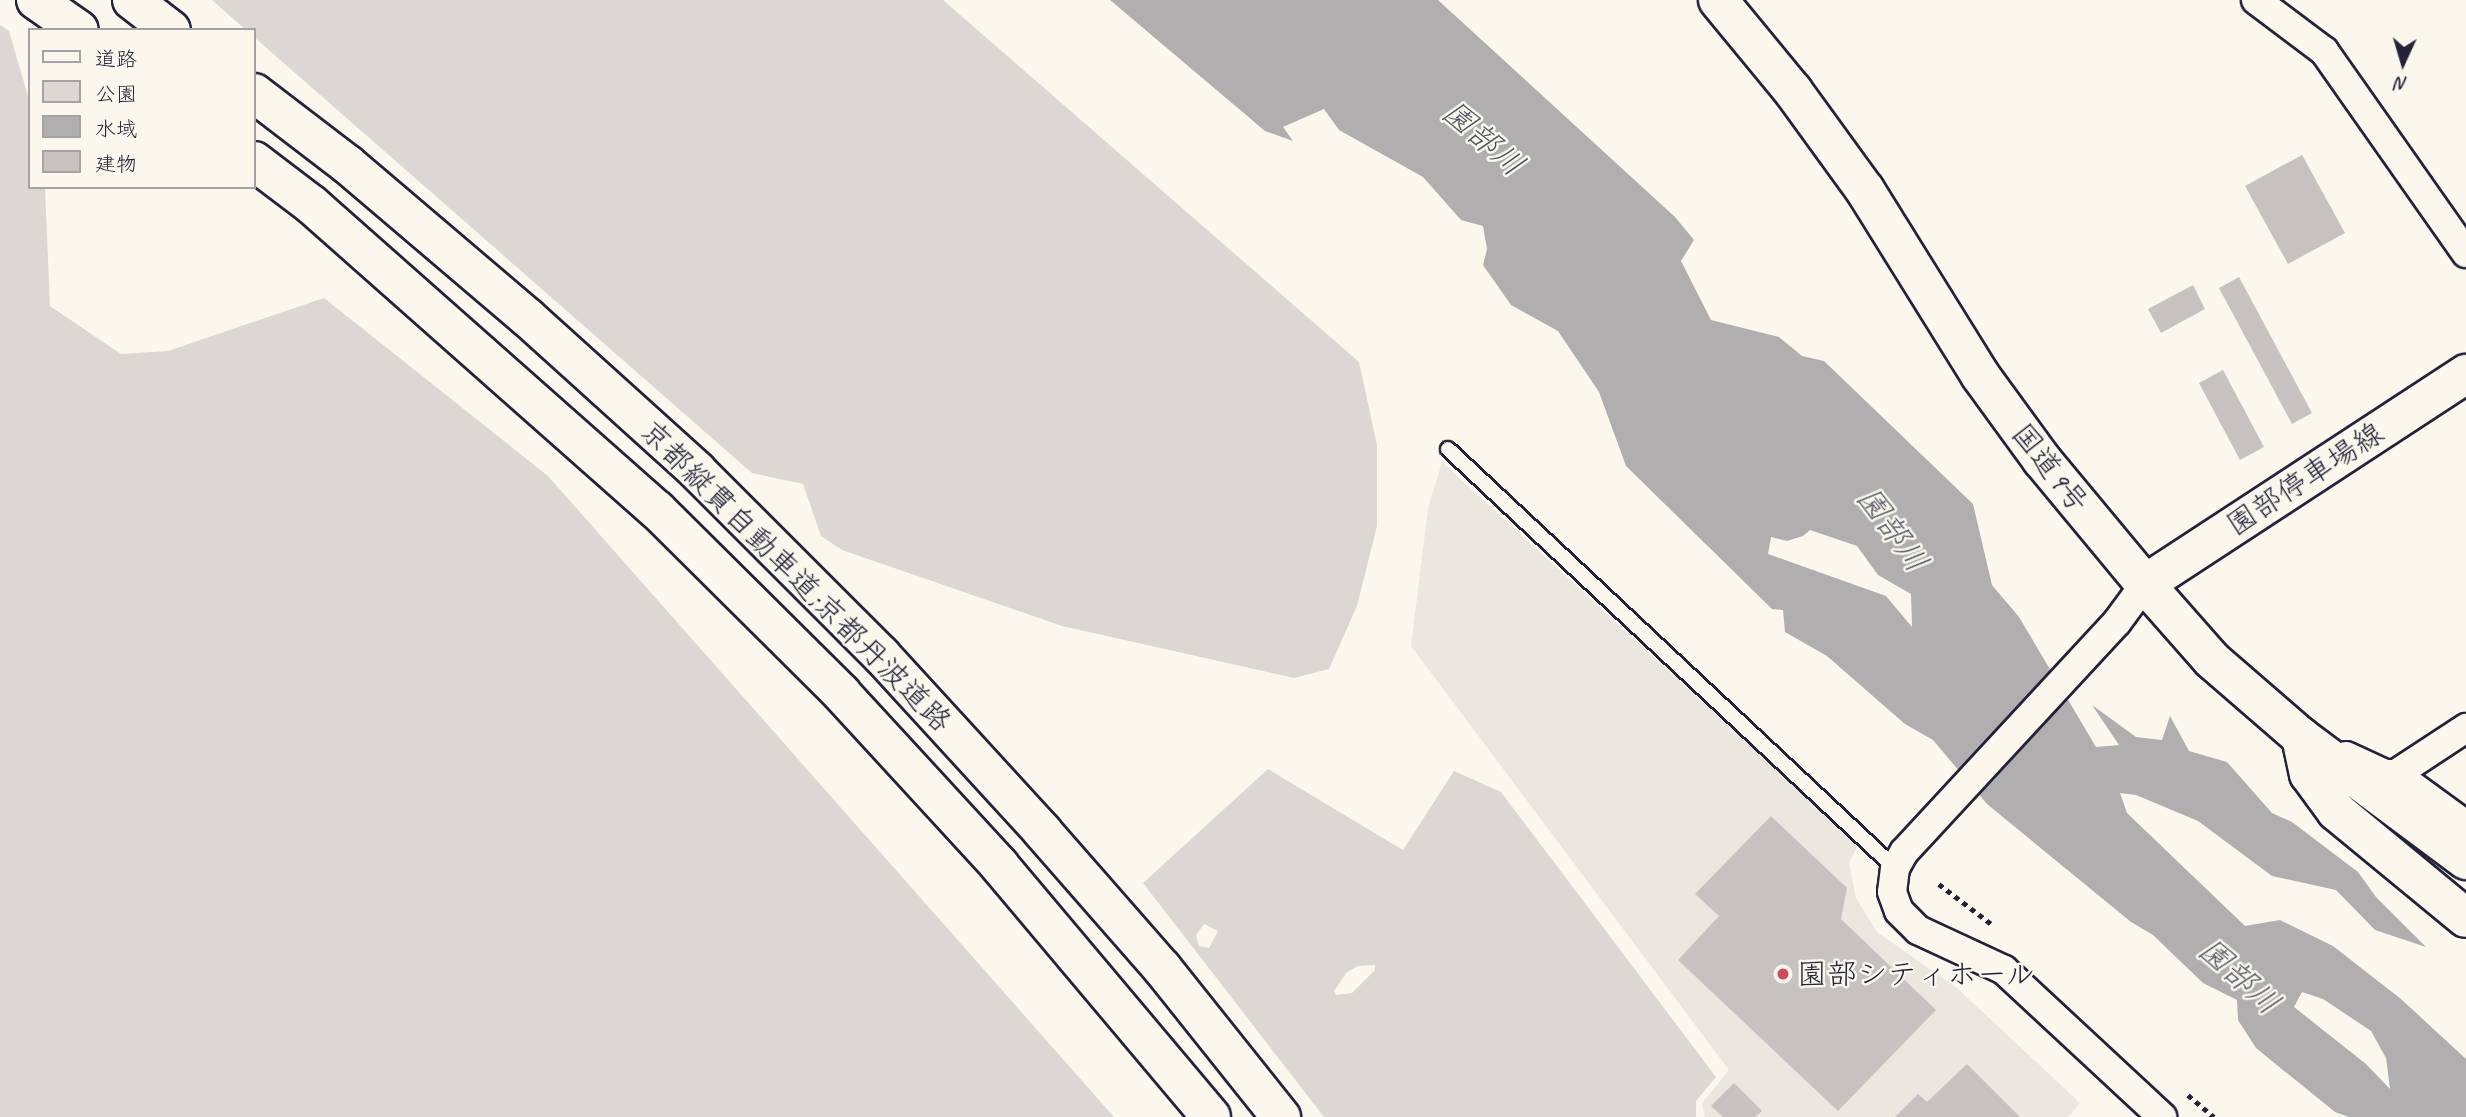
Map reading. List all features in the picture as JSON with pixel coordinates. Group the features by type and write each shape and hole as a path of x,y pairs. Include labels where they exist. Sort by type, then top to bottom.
{"main road":[{"path":"36,0 76,28"},
{"path":"132,0 168,28"},
{"name":"国道9号","path":"1718,0 1793,91 1865,190 1980,375 2042,460 2145,584 2212,660 2301,737 2466,860"},
{"name":"京都縦貫自動車道;京都丹波道路","path":"256,95 347,164 528,318 706,480 881,655 1042,831 1162,968 1281,1117"},
{"name":"京都縦貫自動車道;京都丹波道路","path":"256,163 312,205 657,510 842,693 999,865 1210,1117"},
{"name":"園部停車場線","path":"2145,584 2466,374"},
{"path":"2301,737 2309,774 2336,811 2466,918"}],"street":[{"path":"2256,0 2325,51 2466,253"},
{"path":"2145,584 2117,622 1921,837 1904,852 1895,868 1892,892 1899,911 1918,930 2004,970 2162,1117"},
{"path":"2301,737 2385,774 2396,774 2466,728"},
{"path":"2396,774 2466,825"}],"lane":[{"path":"1448,449 1895,868"}],"shaded area":[{"path":"1442,462 1858,845 1849,863 1856,898 1877,932 1957,988 2080,1103 2068,1117 1705,1117 1702,1103 1729,1070 1411,646 1428,508"}],"green space":[{"path":"212,0 943,0 1359,362 1377,445 1377,526 1357,606 1329,669 1294,678 1062,626 842,550 821,536 803,484 752,473 256,39 256,28 244,28"},
{"path":"0,25 9,31 28,96 28,189 45,189 50,306 121,354 168,351 324,298 548,476 1114,1117 0,1117"},
{"path":"1268,769 1403,850 1454,771 1501,792 1716,1077 1696,1101 1696,1117 1324,1117 1143,883","holes":["1204,924 1218,931 1209,948 1199,946 1196,935","1375,965 1375,970 1352,993 1336,995 1334,991 1347,972 1358,966"]}],"water":[{"name":"園部川","path":"1110,0 1438,0 1675,217 1694,240 1681,261 1711,320 1779,337 1802,356 1824,361 1973,504 1992,585 2019,617 2096,747 2119,745 2092,705 2136,737 2162,740 2170,716 2189,751 2227,762 2272,813 2292,822 2358,872 2376,897 2426,947 2375,930 2336,890 2272,876 2198,821 2136,795 2120,793 2127,813 2245,926 2280,920 2333,946 2401,999 2466,1059 2466,1117 2349,1117 2335,1112 2256,1048 2238,1020 2237,1000 2203,983 2153,935 2131,922 1987,804 1933,740 1905,724 1827,656 1785,632 1783,610 1772,609 1626,466 1599,392 1558,331 1511,305 1483,265 1487,249 1483,226 1461,220 1423,177 1339,130 1324,109 1283,127 1293,141 1265,131","holes":["1810,530 1857,546 1878,575 1911,594 1912,627 1886,596 1768,554 1771,537 1787,541 1803,536","2302,992 2323,999 2371,1031 2386,1058 2390,1089 2366,1064 2294,1007"]}],"building":[{"path":"2302,155 2345,233 2288,264 2245,186"},
{"path":"2239,277 2312,413 2292,424 2219,288"},
{"path":"2193,285 2205,309 2161,333 2148,309"},
{"path":"2223,370 2264,447 2240,460 2199,383"},
{"path":"1771,816 1847,888 1841,919 1936,1010 1838,1111 1678,960 1719,916 1695,894"},
{"path":"1967,1064 2020,1117 1895,1117 1918,1094 1927,1102"},
{"path":"1734,1083 1762,1111 1755,1117 1723,1117 1711,1106"}],"place":[{"name":"園部シティホール","path":"1783,974"}]}
